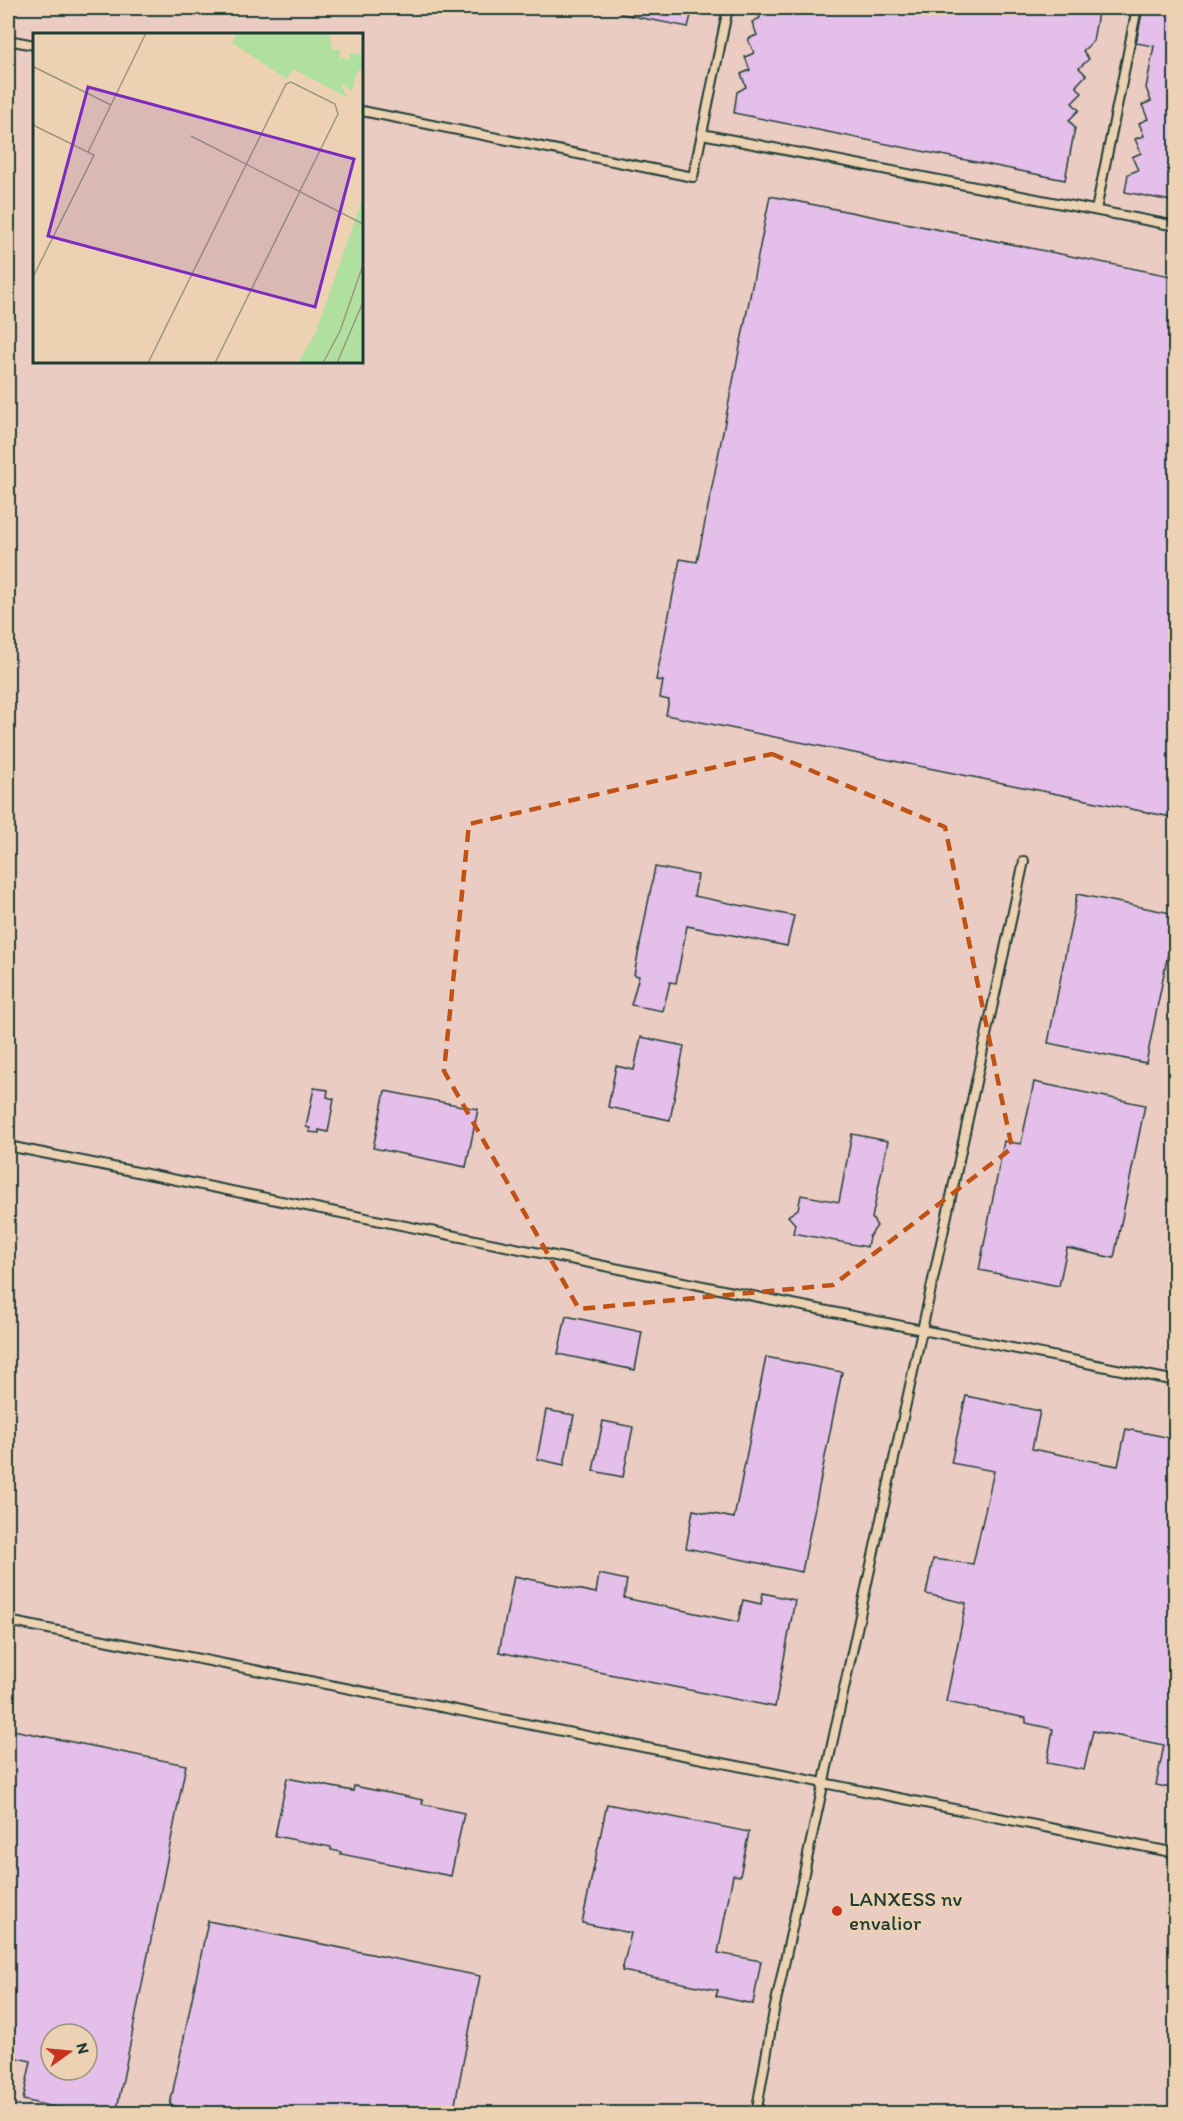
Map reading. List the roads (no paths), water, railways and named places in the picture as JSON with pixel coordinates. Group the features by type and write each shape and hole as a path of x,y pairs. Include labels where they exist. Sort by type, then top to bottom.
{"lane":[{"path":"363,111 693,177 728,8"},
{"path":"1096,210 1137,8"},
{"path":"8,40 33,45"},
{"path":"702,134 1176,226"},
{"path":"756,2114 774,2011 1024,861"},
{"path":"8,1146 1176,1381"},
{"path":"8,1621 1176,1853"}],"place":[{"name":"LANXESS nv envalior","path":"837,1911"}]}
